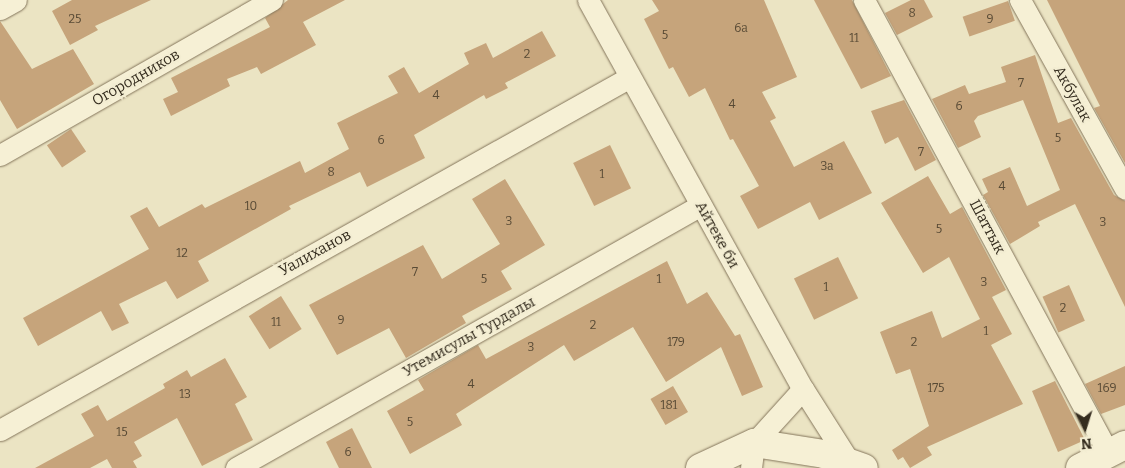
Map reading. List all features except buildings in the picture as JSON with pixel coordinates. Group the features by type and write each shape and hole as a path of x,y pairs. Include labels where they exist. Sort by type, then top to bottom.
{"main road":[{"path":"700,468 788,446 853,465"},
{"path":"1080,468 1117,450"}],"street":[{"path":"0,9 16,0"},
{"name":"Огородников","path":"0,155 272,0"},
{"name":"Айтеке би","path":"588,0 804,389 853,465"},
{"name":"Шаттык","path":"864,0 1117,450"},
{"name":"Акбулак","path":"1020,0 1125,189"},
{"name":"Уалиханов","path":"0,430 630,76"},
{"name":"Утемисулы Турдалы","path":"236,468 701,205"},
{"path":"753,456 804,389"}]}
